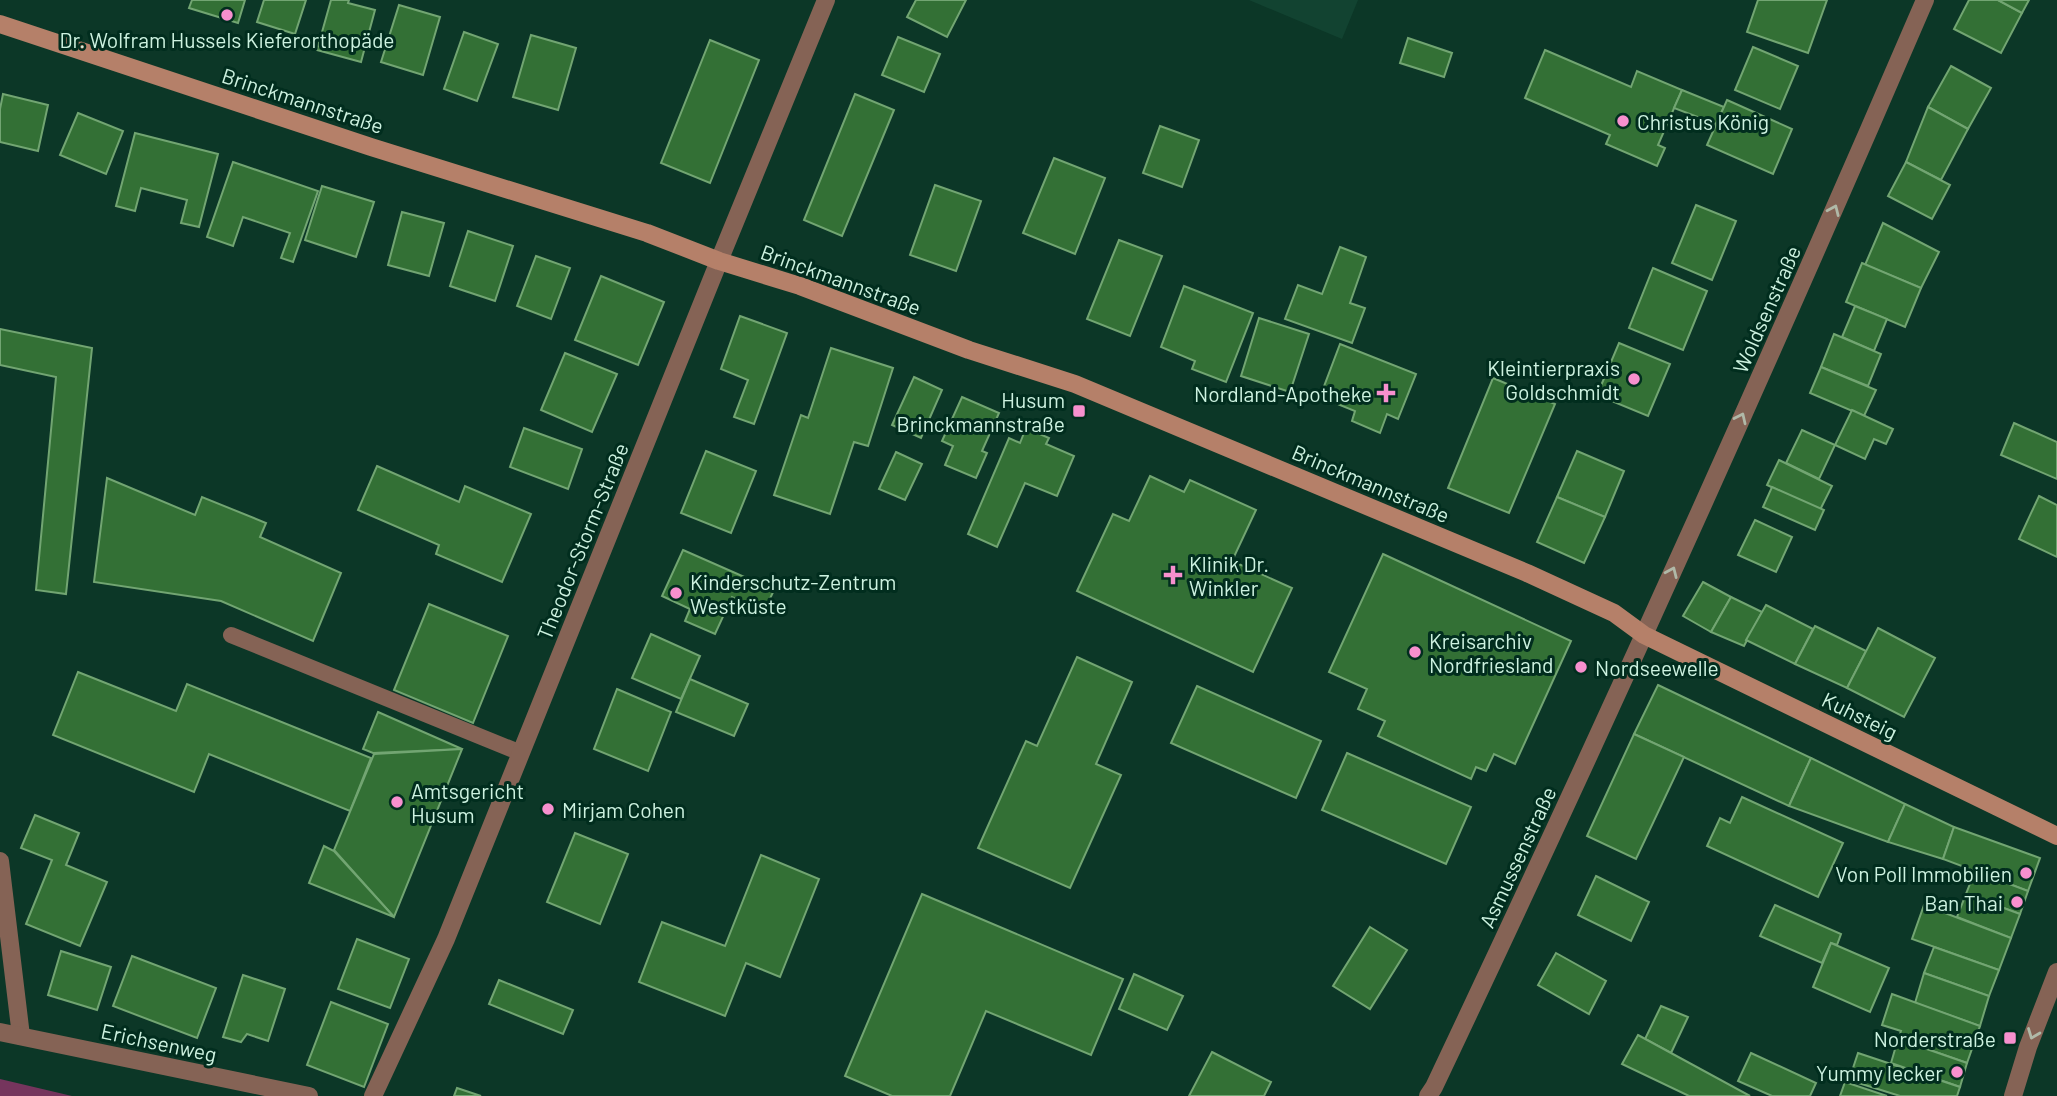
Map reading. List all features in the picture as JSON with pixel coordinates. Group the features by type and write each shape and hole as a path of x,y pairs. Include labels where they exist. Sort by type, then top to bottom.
{"main road":[{"name":"Brinckmannstraße","path":"0,24 371,147 648,233 719,261 800,286 969,350 1091,390 1527,573 1614,613 1644,635"},
{"name":"Kuhsteig","path":"1644,635 2057,836"}],"street":[{"name":"Theodor-Storm-Straße","path":"373,1096 446,939 826,0"},
{"name":"Woldsenstraße","path":"1644,635 1926,0"},
{"name":"Asmussenstraße","path":"1428,1096 1470,1012 1644,635"},
{"path":"0,861 21,1036"},
{"path":"2013,1096 2028,1047 2057,972"},
{"name":"Erichsenweg","path":"0,1032 309,1096"}],"lane":[{"path":"231,635 521,753"}],"shaded area":[{"path":"1249,0 1358,0 1342,39"},
{"path":"0,1079 72,1096 0,1096"}],"building":[{"name":"Dr. Wolfram Hussels Kieferorthopäde","path":"192,0 245,0 238,23 189,8"},
{"path":"264,0 306,0 295,34 257,22"},
{"path":"331,0 349,0 348,3 375,10 361,62 317,50"},
{"path":"916,0 966,0 947,37 907,17"},
{"path":"1758,0 1827,0 1808,53 1747,32"},
{"path":"1969,0 1998,0 2022,13 2001,53 1954,29"},
{"path":"1998,0 2029,0 2022,13"},
{"path":"399,5 440,17 423,75 381,62"},
{"path":"464,32 498,44 477,101 444,89"},
{"path":"531,35 576,48 558,110 513,97"},
{"path":"898,37 940,54 924,92 882,75"},
{"path":"1408,38 1452,53 1444,77 1400,63"},
{"path":"710,40 759,60 710,183 661,163"},
{"path":"1753,47 1798,66 1780,109 1735,90"},
{"name":"Christus König","path":"1545,50 1631,87 1637,71 1682,90 1658,145 1665,148 1657,166 1606,144 1610,135 1525,98"},
{"path":"1951,66 1991,88 1968,129 1928,107"},
{"path":"1682,90 1724,107 1716,124 1674,108"},
{"path":"3,94 48,105 38,151 0,142"},
{"path":"855,94 894,110 842,236 804,220"},
{"path":"1727,100 1792,129 1773,174 1707,145"},
{"path":"1928,107 1968,129 1941,180 1906,162"},
{"path":"78,113 123,131 106,174 60,155"},
{"path":"1160,126 1199,140 1182,187 1143,173"},
{"path":"135,133 218,154 199,227 181,223 187,200 141,188 135,211 116,206"},
{"path":"1054,158 1105,178 1075,254 1023,233"},
{"path":"233,162 318,191 293,262 281,258 290,233 243,217 233,246 207,237"},
{"path":"1906,162 1950,185 1932,219 1888,196"},
{"path":"935,185 981,201 956,271 910,255"},
{"path":"322,186 374,202 356,257 305,240"},
{"path":"1696,205 1736,221 1712,280 1672,263"},
{"path":"402,212 444,223 429,276 388,265"},
{"path":"1883,223 1939,252 1921,288 1865,265"},
{"path":"468,231 513,246 495,301 450,286"},
{"path":"1119,240 1162,256 1130,336 1087,319"},
{"path":"1340,247 1366,257 1350,303 1365,308 1352,343 1285,319 1298,285 1322,294"},
{"path":"536,256 570,268 551,319 517,306"},
{"path":"1862,263 1921,288 1905,327 1846,302"},
{"path":"1653,268 1707,291 1683,350 1629,328"},
{"path":"601,276 664,302 638,365 575,340"},
{"path":"1184,286 1253,313 1226,382 1192,369 1195,361 1161,347"},
{"path":"1855,306 1887,319 1874,351 1842,337"},
{"path":"740,316 787,333 754,424 734,417 748,380 721,369"},
{"path":"1259,318 1309,334 1290,392 1241,376"},
{"path":"0,329 92,348 66,594 36,590 56,377 0,365"},
{"path":"1834,334 1881,354 1868,386 1821,367"},
{"name":"Kleintierpraxis Goldschmidt","path":"1619,343 1670,364 1648,416 1597,395"},
{"path":"1340,344 1416,374 1398,419 1387,414 1380,433 1352,421 1355,411 1320,397"},
{"path":"831,348 893,368 868,446 854,442 830,514 774,495 801,415 808,418"},
{"path":"565,353 617,374 592,432 541,410"},
{"path":"1821,367 1876,390 1864,416 1810,393"},
{"path":"914,377 942,390 921,438 892,425"},
{"path":"1493,378 1555,404 1509,513 1448,488"},
{"path":"962,397 999,413 982,451 987,453 976,478 945,465 953,446 942,441"},
{"path":"1852,410 1893,429 1886,444 1874,439 1865,459 1835,445"},
{"path":"2014,423 2057,442 2057,479 2001,455"},
{"path":"524,428 582,449 568,489 510,467"},
{"path":"1026,428 1049,438 1046,444 1074,456 1057,496 1025,483 997,547 968,534 1009,438 1020,443"},
{"path":"1802,430 1835,445 1819,479 1786,463"},
{"path":"706,451 756,471 731,533 681,513"},
{"path":"1577,451 1624,471 1605,517 1557,497"},
{"path":"896,452 922,464 905,500 879,489"},
{"path":"1779,460 1832,486 1820,510 1767,485"},
{"path":"377,466 459,502 465,486 531,514 502,582 436,554 439,545 358,510"},
{"name":"Klinik Dr. Winkler","path":"1150,476 1184,492 1190,480 1256,510 1232,561 1292,588 1253,672 1077,591 1113,514 1129,521"},
{"path":"107,478 195,515 202,497 266,523 260,537 341,573 313,641 221,601 94,582"},
{"path":"1772,487 1824,510 1815,530 1763,507"},
{"path":"2039,496 2057,505 2057,557 2019,539"},
{"path":"1557,497 1605,517 1584,563 1537,542"},
{"path":"1755,520 1792,537 1776,572 1738,555"},
{"path":"683,550 774,590 764,612 732,597 715,634 685,621 690,609 662,596"},
{"path":"1383,554 1571,641 1515,764 1494,754 1486,771 1476,767 1471,779 1378,736 1385,721 1358,709 1367,689 1329,672"},
{"path":"1703,582 1731,597 1711,632 1683,616"},
{"path":"1731,597 1762,612 1744,646 1711,632"},
{"path":"429,604 508,636 473,723 394,690"},
{"path":"1766,605 1813,629 1795,664 1746,640"},
{"path":"1815,626 1866,651 1847,688 1795,664"},
{"path":"1878,628 1935,658 1904,717 1847,688"},
{"path":"651,634 700,656 681,699 632,678"},
{"path":"1077,657 1132,682 1096,764 1121,775 1070,888 978,848 1026,741 1037,746"},
{"path":"78,672 176,711 187,684 371,758 350,811 209,754 194,792 53,735"},
{"path":"690,679 748,704 734,736 676,712"},
{"path":"1658,685 1811,758 1789,806 1634,734"},
{"path":"1197,686 1321,741 1296,798 1171,743"},
{"path":"617,689 671,712 648,771 594,749"},
{"path":"378,712 462,749 373,753 363,749"},
{"path":"1634,734 1684,757 1636,859 1587,836"},
{"name":"Amtsgericht Husum","path":"462,749 394,917 334,850 374,754"},
{"path":"1347,753 1471,807 1446,864 1322,810"},
{"path":"1811,758 1905,804 1888,842 1789,806"},
{"path":"1742,797 1843,843 1818,897 1707,846 1720,818 1730,823"},
{"path":"1905,804 1954,827 1943,859 1888,842"},
{"path":"35,815 79,833 66,865 107,882 80,946 26,924 52,860 21,848"},
{"path":"1954,827 2040,858 2028,891 1943,859"},
{"path":"575,833 628,854 600,924 547,902"},
{"path":"324,846 334,851 394,917 309,883"},
{"path":"761,855 819,879 780,977 746,963 725,1016 639,982 662,922 725,946"},
{"path":"1975,871 2028,891 2020,914 1966,894"},
{"path":"1596,876 1649,902 1631,941 1578,915"},
{"path":"922,894 1123,979 1091,1055 986,1011 950,1096 892,1096 845,1076"},
{"path":"1966,894 2020,914 2011,938 1957,917"},
{"path":"1775,905 1841,934 1837,945 1831,943 1822,963 1760,936"},
{"path":"1924,905 2011,938 1999,970 1912,939"},
{"path":"1370,927 1407,950 1370,1009 1333,986"},
{"path":"357,939 409,959 390,1008 338,989"},
{"path":"1831,943 1889,968 1870,1012 1813,987"},
{"path":"1934,947 1999,970 1989,996 1924,973"},
{"path":"61,951 111,967 97,1010 48,995"},
{"path":"1556,953 1606,981 1589,1014 1538,985"},
{"path":"132,956 216,988 197,1038 113,1006"},
{"path":"1924,973 1989,996 1980,1026 1915,1003"},
{"path":"1134,974 1183,996 1167,1030 1119,1009"},
{"path":"243,975 285,989 268,1041 247,1034 241,1042 223,1037"},
{"path":"499,980 573,1010 563,1034 489,1004"},
{"path":"1892,994 1980,1026 1967,1063 1898,1039 1901,1031 1882,1025"},
{"path":"331,1002 388,1024 364,1087 307,1065"},
{"path":"1661,1006 1688,1017 1671,1053 1645,1039"},
{"path":"1638,1035 1750,1096 1689,1096 1622,1064"},
{"path":"1898,1039 1967,1063 1960,1087 1891,1063"},
{"path":"1212,1052 1271,1082 1264,1096 1189,1096"},
{"path":"1751,1053 1816,1083 1810,1096 1772,1096 1738,1081"},
{"path":"1858,1053 1960,1087 1957,1096 1900,1096 1849,1080"},
{"path":"1845,1082 1887,1096 1840,1096"},
{"path":"457,1088 481,1096 454,1096"}],"place":[{"name":"Dr. Wolfram Hussels Kieferorthopäde","path":"227,15"},
{"name":"Christus König","path":"1623,121"},
{"name":"Kleintierpraxis Goldschmidt","path":"1634,379"},
{"name":"Nordland-Apotheke","path":"1386,393"},
{"name":"Husum Brinckmannstraße","path":"1079,411"},
{"name":"Klinik Dr. Winkler","path":"1173,575"},
{"name":"Kinderschutz-Zentrum Westküste","path":"676,593"},
{"name":"Kreisarchiv Nordfriesland","path":"1415,652"},
{"name":"Nordseewelle","path":"1581,667"},
{"name":"Amtsgericht Husum","path":"397,802"},
{"name":"Mirjam Cohen","path":"548,809"},
{"name":"Von Poll Immobilien","path":"2026,873"},
{"name":"Ban Thai","path":"2017,902"},
{"name":"Norderstraße","path":"2010,1038"},
{"name":"Yummy lecker","path":"1957,1072"}]}
